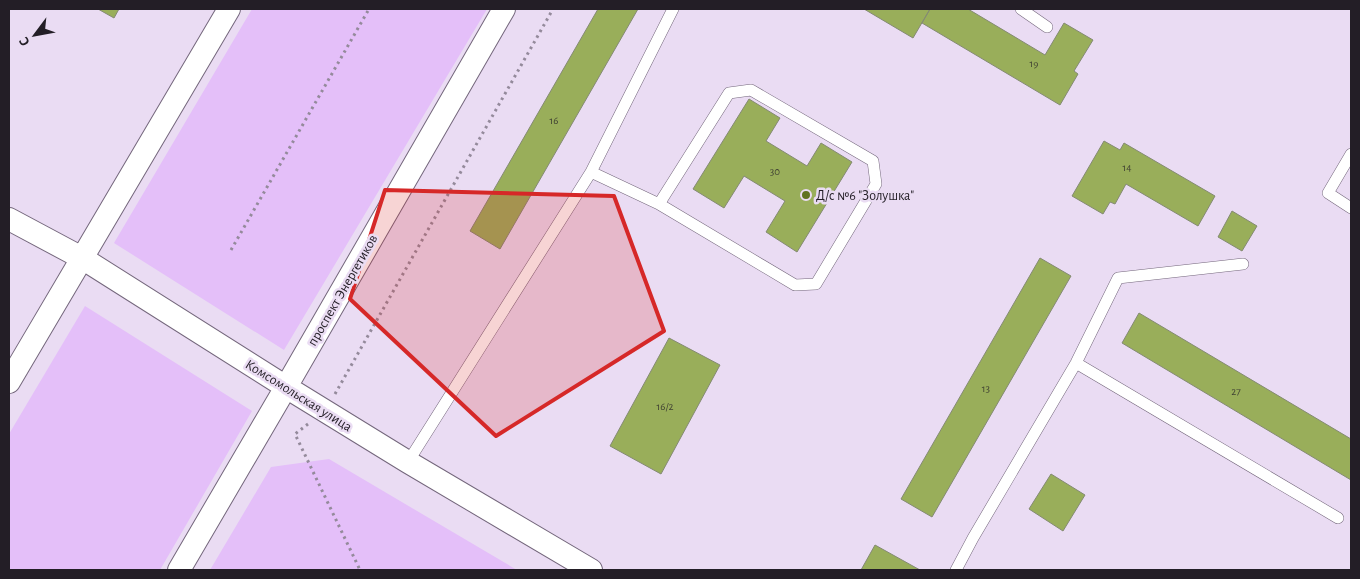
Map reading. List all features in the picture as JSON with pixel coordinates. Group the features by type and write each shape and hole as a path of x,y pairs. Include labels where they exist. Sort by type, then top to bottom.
{"street":[{"path":"9,382 229,9"},
{"name":"проспект Энергетиков","path":"179,570 504,9"},
{"name":"Комсомольская улица","path":"9,219 82,258 286,388 591,570"}],"lane":[{"path":"408,462 591,172 673,9"},
{"path":"1021,9 1047,26"},
{"path":"591,172 659,204 795,285 816,284 876,184 873,162 751,90 729,93 659,204"},
{"path":"1351,154 1328,193 1351,208"},
{"path":"956,570 1076,363 1118,278 1243,264"},
{"path":"1076,363 1338,518"}],"path":[{"path":"231,250 369,9"},
{"path":"360,570 295,434 325,411 552,9"}],"highlighted area":[{"path":"385,190 614,196 664,331 496,436 350,299"}],"shaded area":[{"path":"252,9 487,9 284,350 114,243"},
{"path":"85,306 252,411 160,570 9,570 9,434"},
{"path":"329,459 517,570 210,570 271,467"}],"building":[{"path":"98,9 119,9 114,18"},
{"path":"598,9 638,9 500,249 470,231"},
{"path":"864,9 930,9 913,38"},
{"path":"930,9 968,9 1045,55 1064,23 1093,40 1074,71 1078,74 1060,105 922,23"},
{"path":"749,99 780,118 766,141 807,166 821,143 852,162 797,252 766,232 785,201 744,176 724,208 693,189"},
{"path":"1104,141 1120,150 1124,143 1215,196 1198,226 1126,184 1115,204 1110,202 1103,214 1072,196"},
{"path":"1232,211 1257,226 1242,251 1218,237"},
{"path":"1040,258 1071,276 932,517 901,499"},
{"path":"1139,313 1351,439 1351,480 1122,343"},
{"path":"669,338 720,365 661,474 610,446"},
{"path":"1051,474 1085,495 1063,531 1029,509"},
{"path":"875,545 920,570 861,570"}],"place":[{"name":"Д/с №6 \"Золушка\"","path":"806,195"}]}
